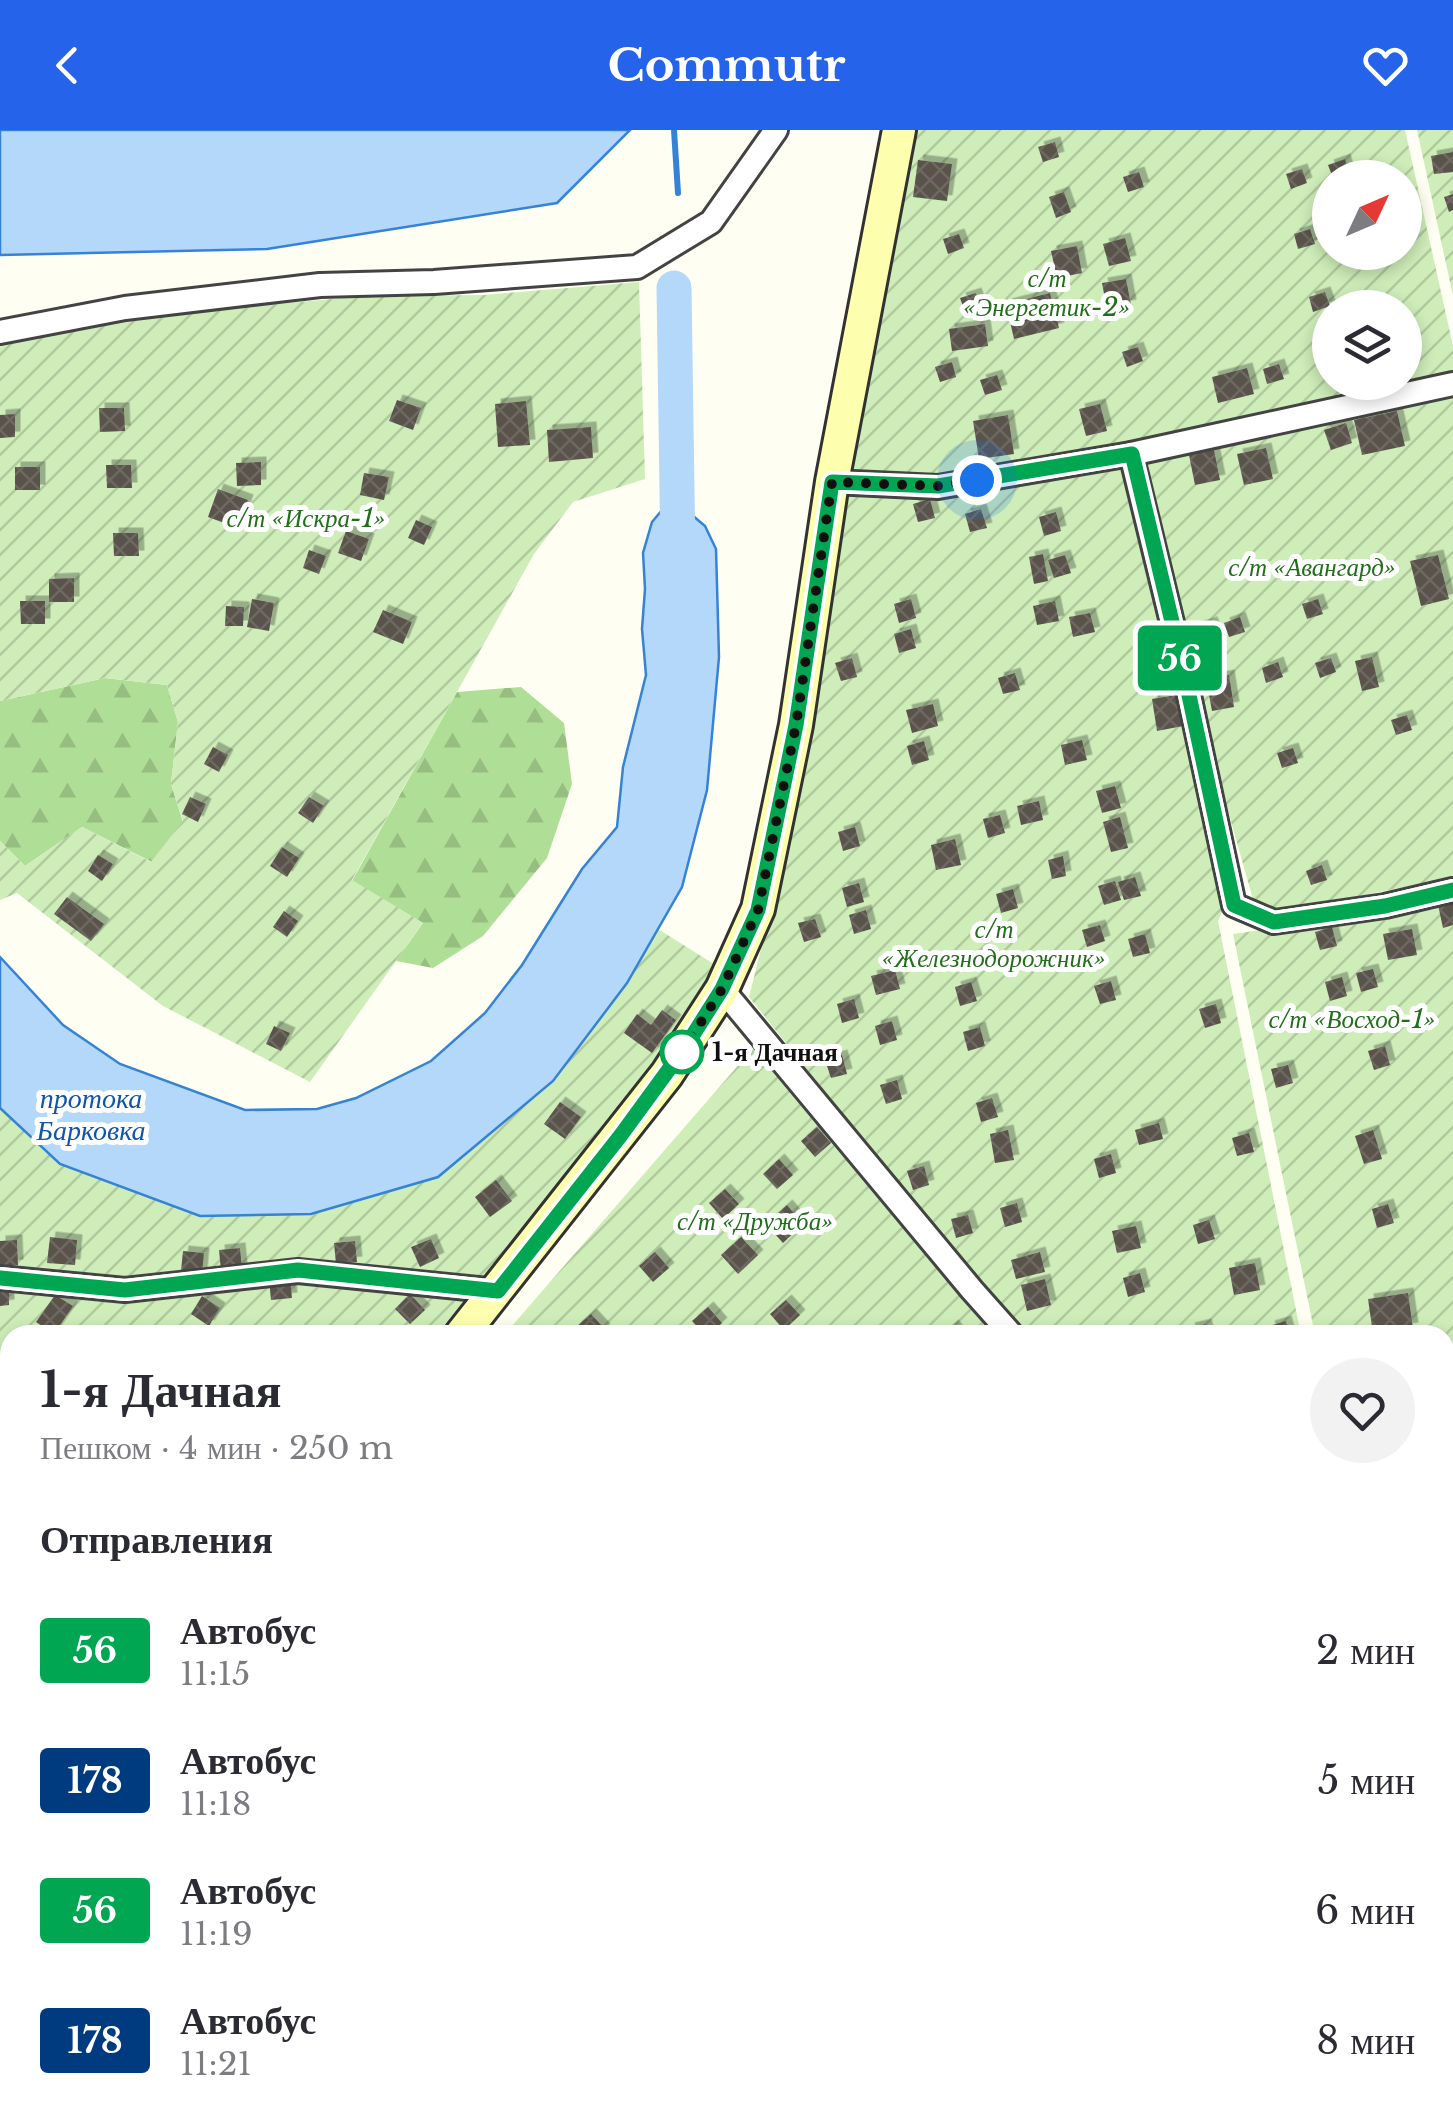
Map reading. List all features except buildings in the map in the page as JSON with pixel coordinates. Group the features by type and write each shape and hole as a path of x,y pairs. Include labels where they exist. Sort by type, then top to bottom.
{"main road":[{"path":"469,1325 667,1074 722,989 758,910 796,725 832,482 900,130"}],"street":[{"path":"0,332 125,308 320,285 452,281 637,268 711,222 776,130"},
{"path":"832,482 938,486 1132,454 1453,384"},
{"path":"1132,454 1234,905 1274,922 1385,906 1453,890"},
{"path":"722,989 1003,1325"},
{"path":"0,1278 125,1290 298,1270 498,1291"}],"green space":[{"name":"с/т «Энергетик-2»","path":"916,130 1405,130 1412,160 1312,160 1312,270 1422,270 1422,206 1453,346 1453,380 1422,386 1422,290 1312,290 1312,400 1347,400 943,476 847,472 880,290"},
{"path":"1417,130 1453,130 1453,296"},
{"name":"с/т «Искра-1»","path":"639,282 645,479 573,502 534,554 352,880 423,923 310,1082 163,1006 17,893 0,900 0,841 25,866 82,827 151,862 183,821 171,784 178,722 167,685 105,678 0,701 0,345 112,322 278,304 364,296 484,295"},
{"name":"с/т «Авангард»","path":"1453,392 1453,877 1272,914 1254,903 1193,687 1146,460"},
{"name":"с/т «Железнодорожник»","path":"1126,464 1227,902 1218,921 1299,1325 1020,1325 940,1235 749,997 800,793 849,495 947,494"},
{"path":"105,678 167,685 178,722 171,784 183,822 152,862 82,827 25,866 0,841 0,701"},
{"path":"521,687 564,723 572,784 547,858 483,936 433,968 396,961 423,923 352,881 457,692"},
{"name":"с/т «Восход-1»","path":"1453,896 1453,1325 1313,1325 1233,934 1386,912"},
{"path":"658,929 717,966 678,1034 627,1103 444,1325 0,1325 0,1108 60,1164 200,1216 312,1214 438,1177 553,1081 627,983"},
{"name":"с/т «Дружба»","path":"755,1046 995,1325 513,1325"}],"water":[{"path":"0,130 630,130 557,203 267,249 0,255"},
{"name":"протока Барковка","path":"662,510 692,515 705,526 716,549 719,657 707,790 682,887 627,983 553,1081 438,1177 311,1214 200,1216 60,1164 0,1108 0,957 63,1025 120,1064 245,1110 317,1109 356,1098 431,1061 485,1013 522,965 582,869 617,827 623,767 646,675 643,553 652,522"}],"waterway":[{"path":"674,130 678,193"},
{"path":"674,288 678,557"}],"bus line":[{"name":"56","path":"0,1278 125,1290 298,1270 498,1291 667,1074 722,989 758,910 796,725 832,482 938,486 1132,454 1234,905 1274,922 1385,906 1453,890"}],"place":[{"name":"1-я Дачная","path":"682,1052"}],"route":[{"path":"682,1052 722,989 758,910 796,725 832,482 938,486 977,480"}]}
